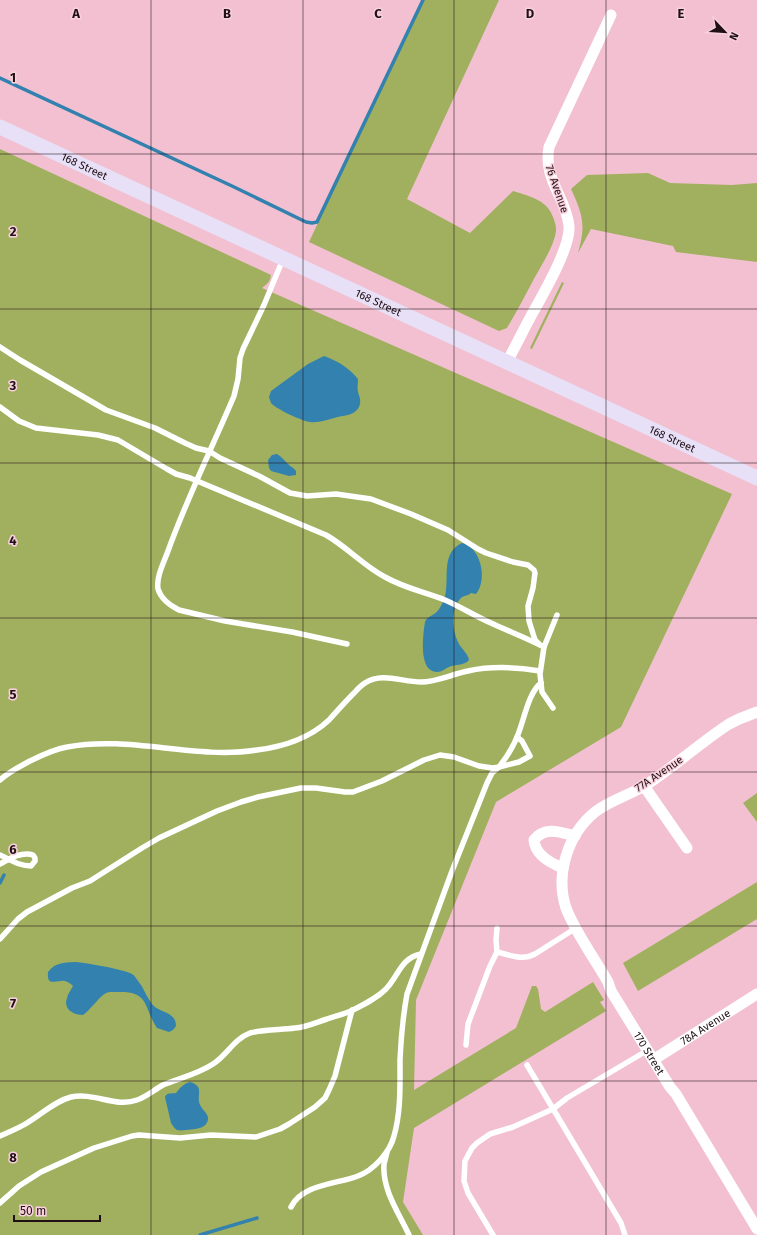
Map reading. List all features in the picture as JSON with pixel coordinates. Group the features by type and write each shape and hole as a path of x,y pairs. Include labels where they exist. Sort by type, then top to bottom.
{"main road":[{"name":"168 Street","path":"0,128 757,478"}],"street":[{"name":"76 Avenue","path":"507,362 549,282 569,235 569,225 564,207 556,191 548,166 547,156 549,147 611,15"},
{"name":"77A Avenue","path":"563,868 569,848 575,836 586,820 596,811 644,786 721,729 739,719 757,712"},
{"path":"644,786 687,848"},
{"path":"563,868 547,861 535,846 534,840 539,834 550,830 575,836"},
{"name":"170 Street","path":"563,868 562,878 566,908 576,928 608,982 611,990 670,1087 676,1094 757,1229"},
{"name":"78A Avenue","path":"651,1055 757,994"}],"lane":[{"path":"283,259 264,305 243,349 240,358 238,379 234,396 181,515 160,575 158,590 162,598 172,607 192,614 292,632 347,644"},
{"path":"0,347 111,412 155,428 196,448 210,450 220,458 260,476 290,493 307,496 336,494 371,499 448,530 486,553 531,567 534,570 535,579 528,606 528,621 535,640 541,645"},
{"path":"0,407 19,421 36,428 98,435 118,440 167,469 326,535 335,540 363,563 386,578 462,608 489,622 541,645"},
{"path":"553,708 542,692 540,671 541,645 557,615"},
{"path":"0,780 11,771 38,757 61,748 80,745 98,743 126,744 227,753 276,747 300,738 315,730 327,721 364,683 380,678 410,682 423,682 439,680 470,670 490,668 540,671"},
{"path":"409,1235 392,1202 384,1176 384,1162 394,1136 399,1104 404,1015 408,994 421,954 482,795 492,773 504,761 517,737 530,699 536,686 541,682"},
{"path":"0,939 18,918 27,912 72,888 90,881 159,838 217,811 258,797 301,788 353,792 382,781 424,760 440,756 454,757 479,766 493,768 499,767 515,763 530,756 522,741 517,737"},
{"path":"0,855 10,859 0,864"},
{"path":"466,1044 468,1024 490,966 498,952 496,940 497,928"},
{"path":"498,952 519,958 528,957 576,928"},
{"path":"0,1136 20,1127 53,1105 71,1097 88,1096 121,1103 143,1098 162,1086 210,1066 220,1059 234,1043 247,1034 259,1031 306,1027 352,1010 372,1000 386,988 404,962 410,957 421,954"},
{"path":"0,1203 19,1186 47,1169 94,1148 132,1136 139,1135 180,1138 211,1135 256,1136 271,1132 289,1124 316,1107 329,1090 335,1076 352,1010"},
{"path":"493,1235 468,1193 464,1181 465,1161 468,1154 477,1143 490,1134 513,1128 553,1109 567,1098 651,1055"},
{"path":"527,1065 621,1223 625,1235"},
{"path":"291,1207 293,1201 310,1190 329,1183 354,1178 365,1173 380,1160 388,1150"}],"green space":[{"path":"422,0 499,0 407,199 470,233 513,191 539,200 543,203 550,211 556,229 554,241 545,260 507,328 499,331 309,242"},
{"path":"0,149 271,275 268,283 262,288 732,494 621,727 496,802 416,1000 414,1090 516,1028 532,986 536,986 538,989 541,1009 545,1012 593,982 604,1000 600,1002 606,1011 414,1128 403,1202 423,1235 0,1235"},
{"path":"648,173 670,183 732,185 757,183 757,262 676,252 673,246 591,229 578,253 582,235 582,220 581,213 571,189 587,175"},
{"path":"562,282 564,283 532,349 530,348"},
{"path":"757,793 757,822 743,803"},
{"path":"757,882 757,919 638,991 623,963"}],"water":[{"path":"324,356 343,365 358,379 360,404 356,411 322,421 310,422 289,414 271,403 269,397 271,391 308,364"},
{"path":"277,454 296,471 296,475 289,476 271,471 268,460 272,455"},
{"path":"462,543 469,546 478,557 482,573 480,588 476,594 471,593 461,598 453,615 457,639 469,660 465,663 451,666 437,672 431,670 427,666 424,659 423,635 425,622 437,612 443,602 450,554"},
{"path":"75,962 113,968 132,974 152,1004 174,1018 176,1026 169,1032 157,1028 141,997 128,992 106,993 100,997 83,1015 72,1013 66,1005 66,1002 73,986 64,981 51,982 48,979 48,972 54,966 63,963"},
{"path":"190,1082 198,1087 199,1102 208,1116 207,1122 200,1128 177,1130 171,1123 165,1097 168,1094 176,1093 180,1088"}],"waterway":[{"path":"0,78 306,222 312,223 317,222 423,0"},
{"path":"0,883 4,875"},
{"path":"200,1235 257,1218"}]}
